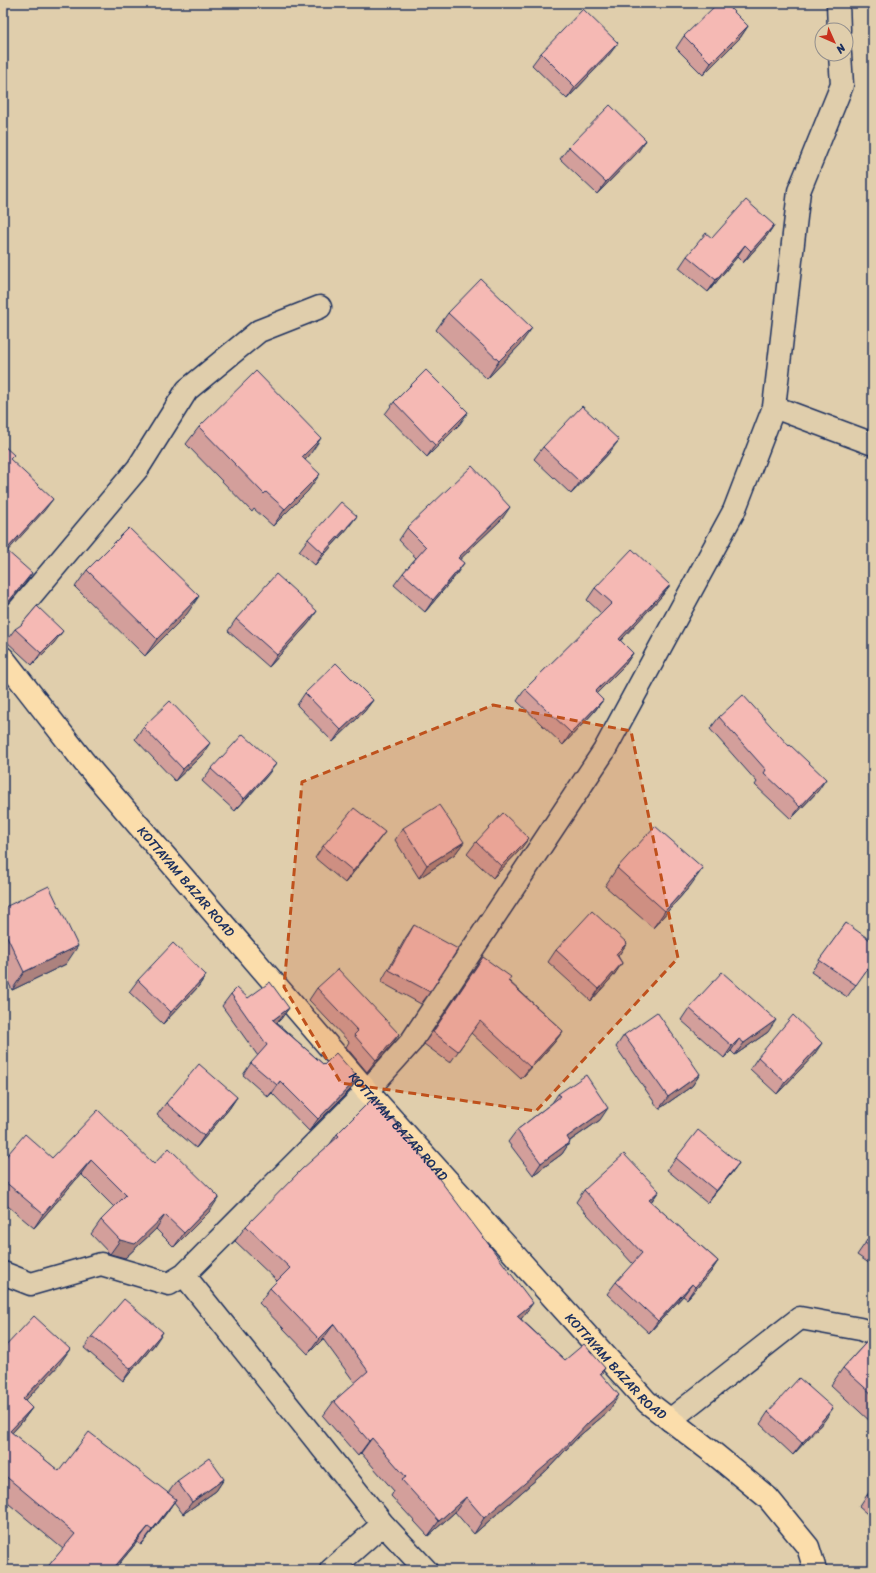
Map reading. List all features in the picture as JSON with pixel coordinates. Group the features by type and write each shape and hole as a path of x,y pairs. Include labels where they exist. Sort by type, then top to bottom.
{"main road":[{"name":"KOTTAYAM BAZAR ROAD","path":"3,658 84,762 367,1091 647,1402 768,1498 808,1547 815,1570"}],"street":[{"path":"838,3 839,22"},
{"path":"3,1273 32,1284 101,1264 169,1284 184,1275 367,1091 411,1042 604,751 734,511 774,407 799,191 842,85 841,62"},
{"path":"3,630 138,468 187,390 259,331 320,307"},
{"path":"774,407 873,444"},
{"path":"184,1275 383,1524 426,1570"},
{"path":"670,1420 800,1318 873,1334"},
{"path":"331,1570 383,1524"}],"highlighted area":[{"path":"493,705 631,731 678,958 536,1111 341,1083 284,987 302,782"}],"building":[{"path":"718,3 725,3 748,26 711,63 684,36"},
{"path":"583,9 618,43 575,87 541,53"},
{"path":"610,105 646,140 606,182 569,147"},
{"path":"746,200 774,225 751,251 745,245 716,280 687,256 706,233 712,238"},
{"path":"481,279 532,328 499,361 448,313"},
{"path":"426,370 468,412 435,445 394,402"},
{"path":"256,371 321,438 302,457 320,474 285,509 266,492 264,494 199,427"},
{"path":"582,406 619,440 580,482 543,447"},
{"path":"3,445 14,455 10,459 53,499 6,550 32,573 4,607 3,606"},
{"path":"472,466 510,507 458,558 464,563 433,600 403,573 426,547 407,528"},
{"path":"341,502 357,516 323,553 308,539"},
{"path":"129,528 199,596 157,639 87,570"},
{"path":"632,549 670,585 619,639 633,653 595,692 603,700 571,733 525,689 612,603 595,588"},
{"path":"276,574 317,611 277,655 236,619"},
{"path":"37,606 63,631 41,653 15,629 21,625"},
{"path":"336,663 373,700 341,730 305,693"},
{"path":"743,695 789,746 790,745 826,779 800,807 764,773 766,770 719,717"},
{"path":"170,701 210,743 183,769 143,727"},
{"path":"243,734 276,764 244,799 211,769"},
{"path":"439,805 464,842 427,865 403,828"},
{"path":"354,808 385,832 353,871 323,846"},
{"path":"503,813 529,838 501,866 476,842"},
{"path":"655,826 703,868 665,911 617,868"},
{"path":"49,886 78,946 24,972 3,928 3,908"},
{"path":"592,911 627,943 616,954 622,963 599,989 556,950"},
{"path":"846,923 873,942 873,961 856,985 819,960"},
{"path":"414,925 458,949 430,992 389,970"},
{"path":"173,943 206,975 171,1012 138,980"},
{"path":"483,957 511,977 508,981 563,1031 530,1067 480,1021 458,1051 433,1032"},
{"path":"338,969 399,1034 376,1060 354,1035 358,1031 317,988"},
{"path":"722,972 776,1020 744,1043 739,1039 732,1046 689,1008"},
{"path":"270,982 289,1008 273,1020 324,1065 336,1053 358,1078 318,1119 280,1081 277,1085 251,1063 267,1045 231,994 237,988 248,998"},
{"path":"657,1012 700,1074 668,1097 624,1035"},
{"path":"793,1015 822,1043 785,1082 758,1057"},
{"path":"199,1064 237,1097 204,1136 166,1103"},
{"path":"586,1075 608,1108 567,1137 570,1142 541,1163 517,1130 561,1096 558,1094"},
{"path":"373,1098 391,1120 393,1118 533,1303 517,1316 565,1360 584,1344 605,1368 600,1373 619,1395 589,1422 558,1455 484,1518 466,1497 439,1521 402,1480 406,1477 372,1438 369,1441 334,1401 368,1371 334,1324 319,1339 270,1288 290,1268 246,1226 302,1169 339,1136 337,1134"},
{"path":"98,1110 154,1164 169,1148 219,1197 184,1233 165,1215 135,1244 120,1240 101,1220 126,1195 91,1160 43,1214 3,1180 3,1160 25,1134 52,1158"},
{"path":"698,1130 739,1163 716,1191 676,1158"},
{"path":"624,1154 659,1191 649,1200 718,1261 695,1287 692,1284 658,1321 616,1282 642,1253 584,1190"},
{"path":"873,1232 873,1248 865,1243"},
{"path":"124,1299 163,1332 131,1369 92,1336"},
{"path":"34,1316 70,1349 23,1399 32,1408 10,1431 59,1471 89,1432 176,1499 152,1530 148,1527 112,1570 45,1570 75,1534 3,1474 3,1349"},
{"path":"873,1335 873,1395 843,1368"},
{"path":"799,1378 833,1408 802,1443 768,1412"},
{"path":"209,1458 224,1479 192,1502 177,1481"},
{"path":"873,1488 873,1499 867,1495"}]}
